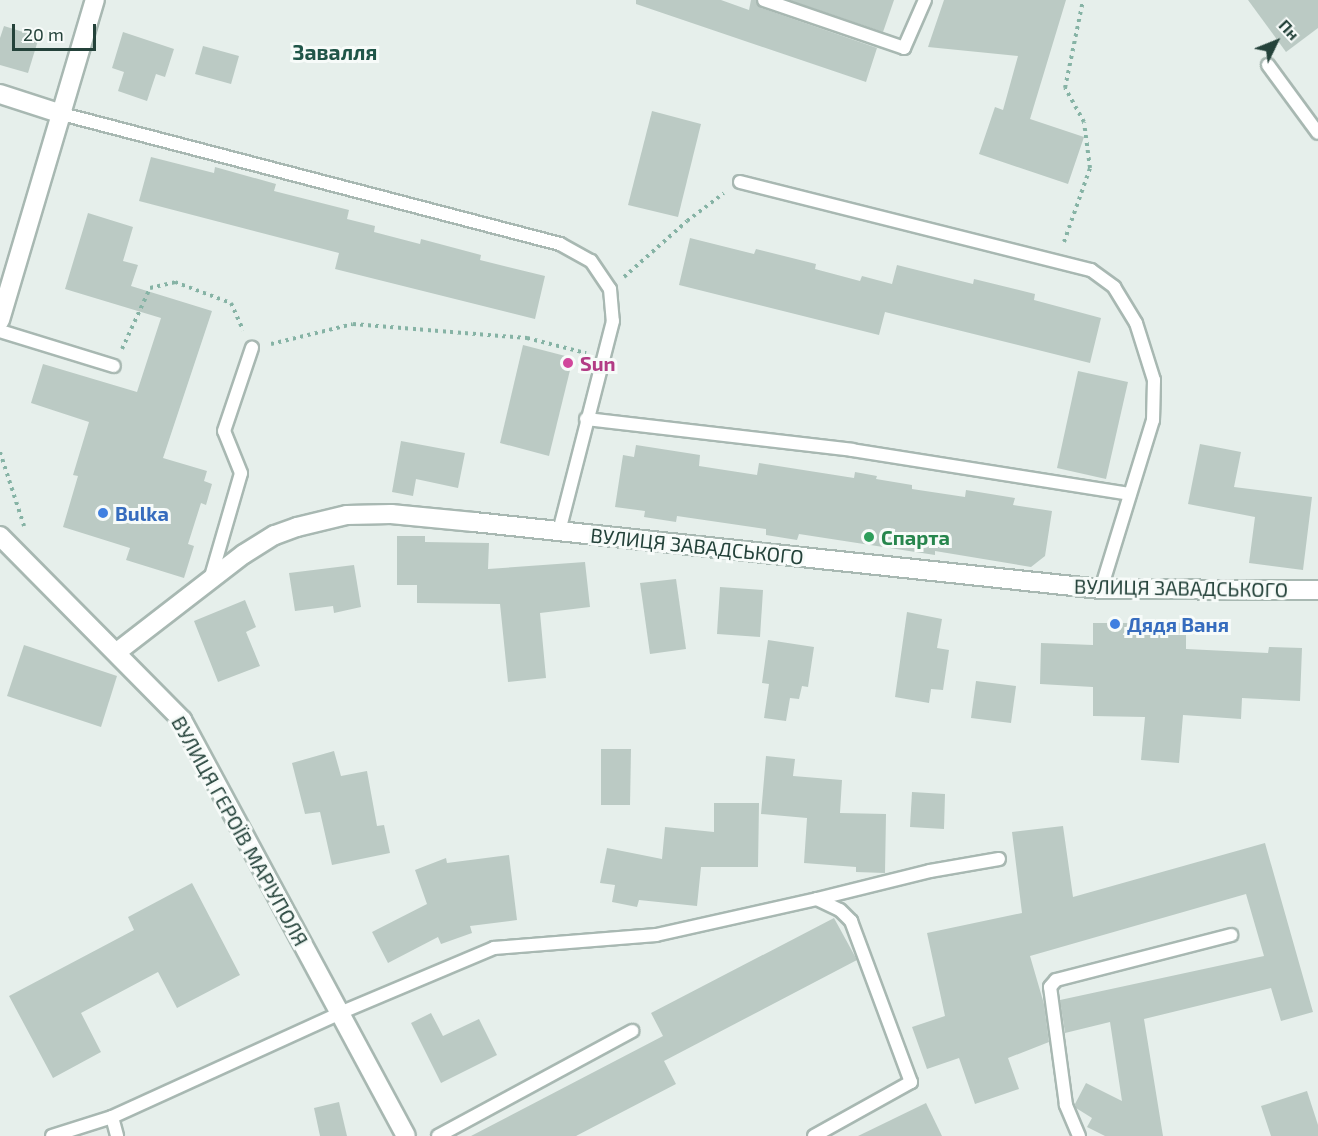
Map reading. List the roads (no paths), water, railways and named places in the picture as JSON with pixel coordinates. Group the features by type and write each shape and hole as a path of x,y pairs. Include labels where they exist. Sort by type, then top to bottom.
{"street":[{"path":"0,320 95,0"},
{"path":"0,94 62,114"},
{"name":"ВУЛИЦЯ ЗАВАДСЬКОГО","path":"117,652 244,554 275,535 297,527 347,515 391,514 1101,589 1318,590"},
{"name":"ВУЛИЦЯ ГЕРОЇВ МАРІУПОЛЯ","path":"0,536 117,652 173,710 189,730 406,1136"}],"lane":[{"path":"764,0 904,48 925,0"},
{"path":"1268,65 1318,133"},
{"path":"62,114 560,244 591,261 610,289 613,321 586,418 559,532"},
{"path":"740,182 1091,270 1114,286 1136,323 1154,380 1153,420 1101,589"},
{"path":"0,332 114,366"},
{"path":"210,580 241,473 224,431 252,348"},
{"path":"586,418 852,450 1130,494"},
{"path":"52,1136 112,1117 340,1013 494,948 656,935 930,871 999,859"},
{"path":"814,1136 911,1082 851,921 840,910 816,899"},
{"path":"1078,1136 1066,1105 1050,987 1056,980 1231,935"},
{"path":"438,1136 632,1031"},
{"path":"112,1117 117,1136"}],"place":[{"name":"Sun","path":"568,363"},
{"name":"Bulka","path":"103,513"},
{"name":"Спарта","path":"869,537"},
{"name":"Дядя Ваня","path":"1115,624"}],"district":[{"name":"Завалля","path":"335,52"}]}
